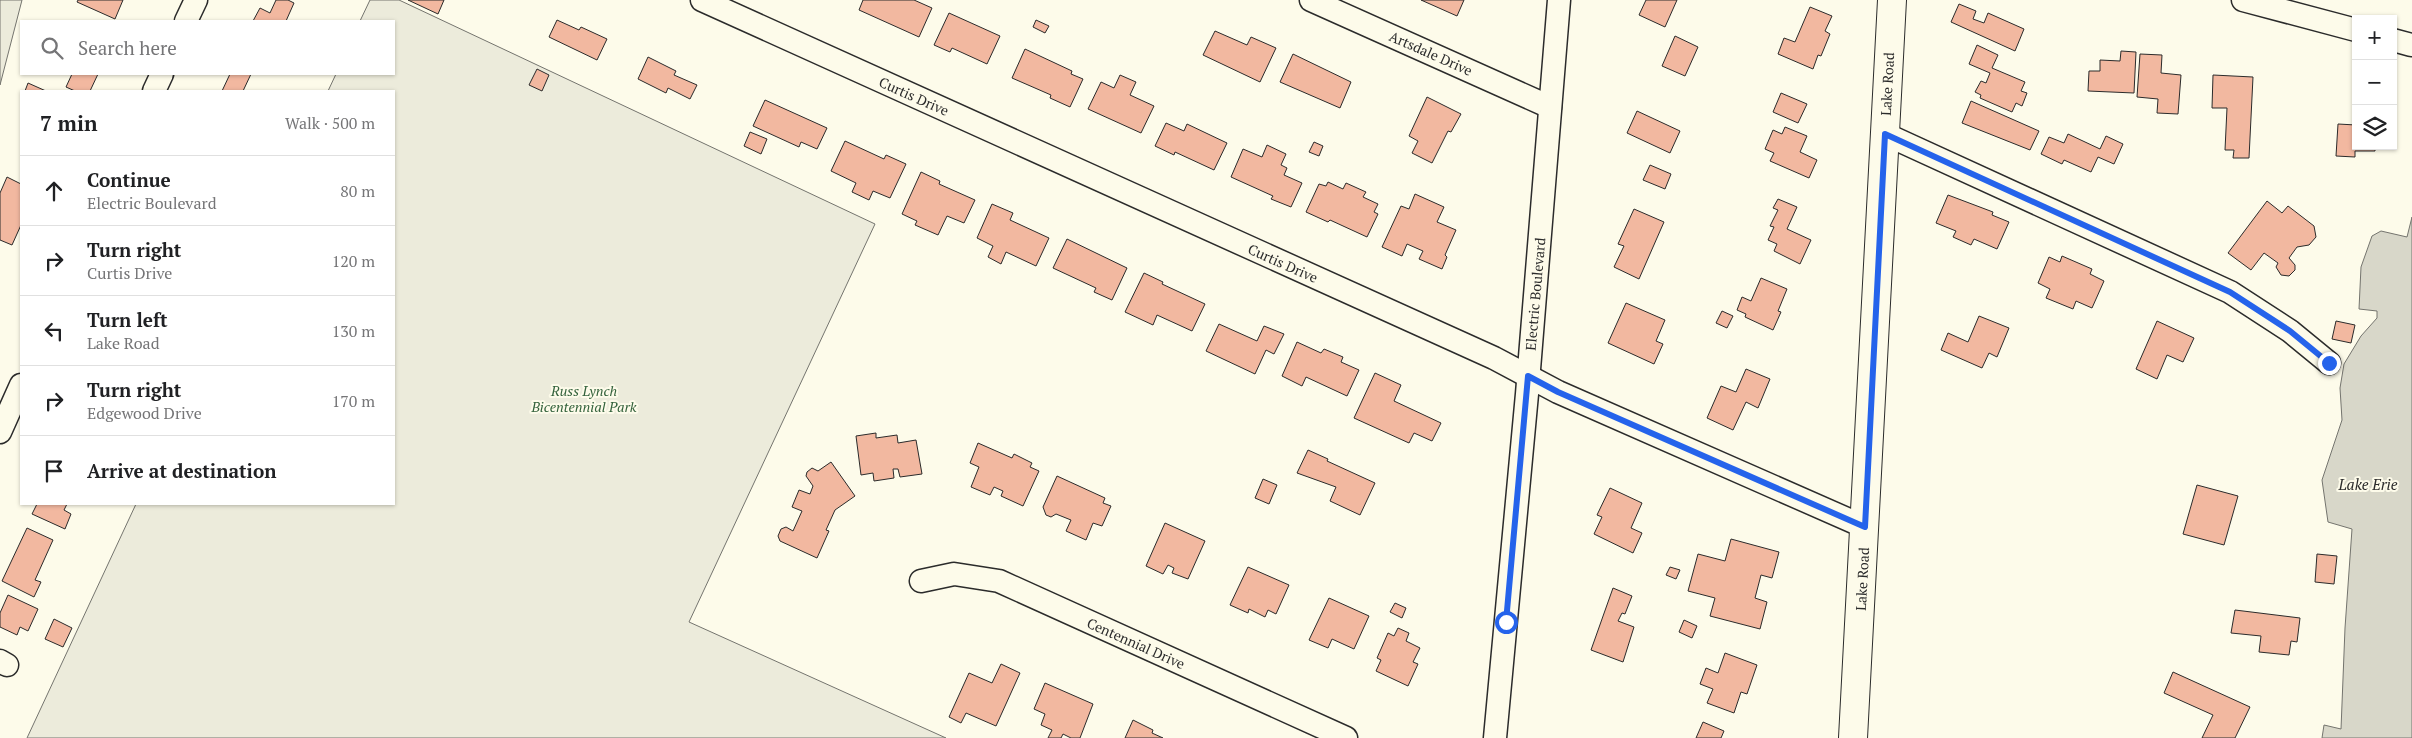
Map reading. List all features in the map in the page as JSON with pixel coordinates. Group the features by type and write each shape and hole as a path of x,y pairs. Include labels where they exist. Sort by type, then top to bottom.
{"main road":[{"name":"Lake Road","path":"1853,738 1892,0"}],"street":[{"path":"186,20 196,0"},
{"name":"Curtis Drive","path":"702,0 1494,358 1558,392 1865,527"},
{"name":"Artsdale Drive","path":"1311,0 1550,107"},
{"name":"Electric Boulevard","path":"1495,738 1528,376 1559,0"},
{"path":"2243,0 2352,29"},
{"path":"154,90 162,75"},
{"path":"1885,134 2230,292 2290,331 2329,363"},
{"path":"0,432 20,387"},
{"name":"Centennial Drive","path":"921,581 954,574 999,581 1346,738"}],"green space":[{"path":"0,0 22,0 0,85"},
{"name":"Russ Lynch Bicentennial Park","path":"370,0 399,0 875,224 689,622 946,738 27,738 136,505 395,505 395,90 328,90 336,75 395,75 395,20 360,20"}],"water":[{"name":"Lake Erie","path":"2412,217 2412,738 2322,738 2324,725 2341,729 2345,628 2352,529 2328,522 2322,480 2342,420 2340,388 2344,364 2361,336 2377,318 2377,311 2359,309 2361,267 2372,236 2381,231 2407,237"}],"building":[{"path":"78,0 123,0 115,19 77,2"},
{"path":"276,0 288,0 294,3 286,20 254,20 260,8 270,13"},
{"path":"408,0 444,0 438,14"},
{"path":"863,0 914,0 932,8 919,37 859,10"},
{"path":"1421,0 1464,0 1457,16"},
{"path":"1646,0 1677,0 1665,27 1639,15"},
{"path":"1959,4 1976,11 1973,19 1984,23 1988,13 2024,29 2015,51 1951,22"},
{"path":"1810,7 1832,16 1825,31 1830,34 1821,56 1818,55 1813,69 1778,54 1784,38 1795,42"},
{"path":"949,13 1000,36 987,64 952,48 950,52 934,45"},
{"path":"557,20 579,30 581,27 607,39 597,60 549,37"},
{"path":"1036,20 1049,26 1045,33 1033,27"},
{"path":"1215,31 1247,45 1251,37 1276,48 1260,82 1203,55"},
{"path":"1675,36 1698,47 1685,76 1662,66"},
{"path":"1977,45 1998,55 1992,68 2025,82 2021,91 2027,93 2022,106 2016,103 2012,112 1980,98 1981,95 1975,92 1981,81 1986,83 1990,73 1969,64"},
{"path":"1025,49 1072,71 1071,74 1083,79 1070,107 1050,98 1051,95 1012,78"},
{"path":"2121,51 2136,52 2134,93 2088,91 2089,71 2100,71 2100,60 2120,61"},
{"path":"1293,54 1351,82 1340,108 1280,82"},
{"path":"2140,54 2162,55 2161,73 2181,75 2178,114 2157,113 2158,99 2137,97"},
{"path":"648,57 676,71 674,75 697,85 690,99 668,88 666,93 638,79"},
{"path":"537,69 549,75 542,91 529,85"},
{"path":"72,75 98,75 90,90 73,90 66,87"},
{"path":"230,75 251,75 243,90 222,90"},
{"path":"1120,75 1136,82 1130,95 1154,106 1141,133 1088,109 1101,82 1114,88"},
{"path":"2213,75 2253,77 2249,158 2233,158 2234,150 2225,150 2227,108 2212,108"},
{"path":"28,83 44,90 25,90"},
{"path":"1781,93 1807,104 1798,123 1773,112"},
{"path":"1427,97 1461,114 1451,132 1448,131 1432,163 1412,153 1418,141 1409,136"},
{"path":"765,100 827,128 817,149 801,142 799,147 753,126"},
{"path":"1971,101 2039,131 2030,150 1962,123"},
{"path":"1637,111 1680,131 1670,153 1627,133"},
{"path":"1166,123 1184,131 1187,124 1227,143 1214,170 1175,152 1174,155 1155,146"},
{"path":"2338,124 2352,125 2352,150 2375,150 2355,151 2355,157 2336,156"},
{"path":"1785,127 1807,136 1800,152 1817,160 1809,178 1770,161 1774,153 1765,149 1773,130 1782,134"},
{"path":"750,132 767,139 761,154 744,146"},
{"path":"2068,134 2100,149 2106,136 2123,144 2114,164 2098,157 2091,172 2064,160 2062,164 2041,154 2049,137 2064,143"},
{"path":"845,141 884,159 886,155 906,164 890,198 873,191 869,200 852,192 856,183 831,171"},
{"path":"1314,142 1323,146 1319,156 1309,152"},
{"path":"1267,145 1286,154 1281,165 1287,168 1284,175 1302,183 1291,207 1271,199 1273,196 1231,177 1243,149 1262,157"},
{"path":"1650,165 1671,174 1665,189 1643,180"},
{"path":"921,172 940,181 939,184 975,200 964,223 947,216 938,235 915,225 917,221 902,214"},
{"path":"7,177 20,184 20,227 12,245 0,240 0,193"},
{"path":"1328,182 1343,189 1346,183 1366,192 1363,197 1378,204 1374,212 1378,214 1367,237 1330,220 1328,222 1306,212 1319,184 1326,186"},
{"path":"1415,194 1444,207 1437,222 1456,230 1445,255 1447,257 1442,269 1419,259 1423,251 1407,244 1402,256 1382,247 1401,206 1409,209"},
{"path":"1948,195 1993,212 1992,215 2009,222 1997,249 1974,239 1971,245 1953,237 1956,231 1936,223"},
{"path":"1778,199 1797,207 1787,229 1811,240 1800,264 1774,251 1777,244 1768,240 1774,227 1770,226 1778,210 1773,208"},
{"path":"2267,201 2282,213 2288,206 2314,226 2316,237 2309,245 2297,247 2289,258 2295,265 2295,270 2289,276 2281,275 2276,267 2278,263 2264,253 2251,270 2228,253"},
{"path":"992,204 1013,213 1010,220 1049,238 1036,266 1006,252 1001,264 988,257 993,246 977,238"},
{"path":"1634,209 1664,222 1639,279 1614,267 1624,246 1618,244"},
{"path":"1067,239 1127,268 1112,300 1094,292 1096,288 1053,268"},
{"path":"2062,256 2092,269 2090,274 2104,281 2092,308 2076,301 2073,309 2046,298 2050,289 2038,283 2049,257 2060,262"},
{"path":"1144,273 1163,282 1162,284 1205,304 1192,331 1157,315 1153,325 1125,312"},
{"path":"1761,278 1787,289 1778,311 1781,312 1773,330 1745,317 1746,314 1737,310 1742,297 1751,301"},
{"path":"1626,303 1665,320 1656,341 1663,344 1654,364 1608,343"},
{"path":"1722,311 1733,316 1727,328 1716,323"},
{"path":"1979,316 2009,328 1997,357 1989,353 1982,368 1941,350 1948,333 1968,342"},
{"path":"2157,321 2194,338 2183,362 2167,355 2157,379 2136,369"},
{"path":"2336,321 2355,325 2351,343 2332,339"},
{"path":"1219,324 1257,341 1264,326 1284,334 1274,354 1266,350 1255,374 1206,351"},
{"path":"1297,342 1321,353 1324,349 1343,357 1341,362 1359,370 1347,396 1306,377 1302,386 1282,376"},
{"path":"1746,369 1770,379 1758,408 1746,402 1733,430 1707,418 1721,386 1736,392"},
{"path":"1375,373 1401,385 1394,401 1441,423 1432,441 1414,433 1409,443 1354,418"},
{"path":"876,433 876,438 897,435 898,443 916,440 922,474 900,477 898,469 893,469 894,478 874,481 873,473 861,475 856,436"},
{"path":"978,443 1012,458 1014,454 1032,463 1030,467 1039,471 1023,506 1001,496 1003,491 994,487 990,495 971,487 979,467 970,463"},
{"path":"1308,450 1375,483 1360,515 1330,501 1336,487 1297,473"},
{"path":"831,462 855,496 835,510 826,530 829,531 817,558 780,541 778,536 781,529 786,527 793,531 802,511 792,507 799,490 810,494 813,486 806,476 807,472 812,468 818,471"},
{"path":"1057,476 1105,498 1103,503 1111,506 1102,526 1093,523 1086,540 1066,531 1071,520 1056,514 1051,517 1046,515 1043,507"},
{"path":"1263,479 1277,485 1269,504 1255,498"},
{"path":"2197,485 2238,496 2224,545 2183,534"},
{"path":"1610,488 1642,503 1631,528 1642,533 1633,553 1594,534 1602,517 1597,515"},
{"path":"36,505 66,505 64,510 71,514 65,529 32,514"},
{"path":"1165,523 1205,541 1188,579 1172,573 1174,568 1168,565 1163,574 1146,566"},
{"path":"27,528 53,540 35,580 41,582 34,597 2,581"},
{"path":"1731,539 1779,552 1772,578 1761,575 1755,598 1767,602 1760,629 1710,616 1715,598 1688,591 1698,554 1725,561"},
{"path":"2317,554 2337,556 2334,584 2315,582"},
{"path":"1248,567 1289,585 1276,614 1268,610 1265,617 1249,609 1248,613 1230,605"},
{"path":"1670,567 1680,570 1676,579 1666,575"},
{"path":"1613,588 1632,596 1625,614 1622,613 1618,621 1634,627 1623,662 1591,650"},
{"path":"8,595 38,609 28,631 20,627 17,635 0,627 0,613"},
{"path":"1329,598 1369,616 1354,649 1332,639 1328,648 1309,640"},
{"path":"1395,603 1406,608 1402,618 1390,612"},
{"path":"2235,610 2300,618 2297,642 2291,641 2289,655 2259,652 2261,636 2231,633"},
{"path":"54,619 72,628 63,647 45,639"},
{"path":"1684,620 1697,626 1692,638 1679,632"},
{"path":"1398,628 1409,633 1406,641 1420,648 1413,662 1418,664 1408,686 1376,671 1381,660 1377,658 1388,633 1394,636"},
{"path":"1725,653 1757,665 1747,694 1741,692 1734,713 1707,703 1713,689 1700,684 1706,668 1718,673"},
{"path":"1001,664 1020,673 996,726 966,713 961,723 949,717 969,673 992,683"},
{"path":"2173,672 2250,707 2235,738 2202,738 2213,715 2164,693"},
{"path":"1045,683 1093,704 1080,738 1071,738 1063,734 1061,738 1048,738 1052,730 1041,725 1045,714 1034,709"},
{"path":"1133,720 1153,730 1152,733 1163,738 1125,738"},
{"path":"1703,722 1724,731 1721,738 1696,738"}],"route":[{"path":"1506,622 1528,376 1558,392 1865,527 1885,134 2230,292 2261,310 2329,363"}]}
